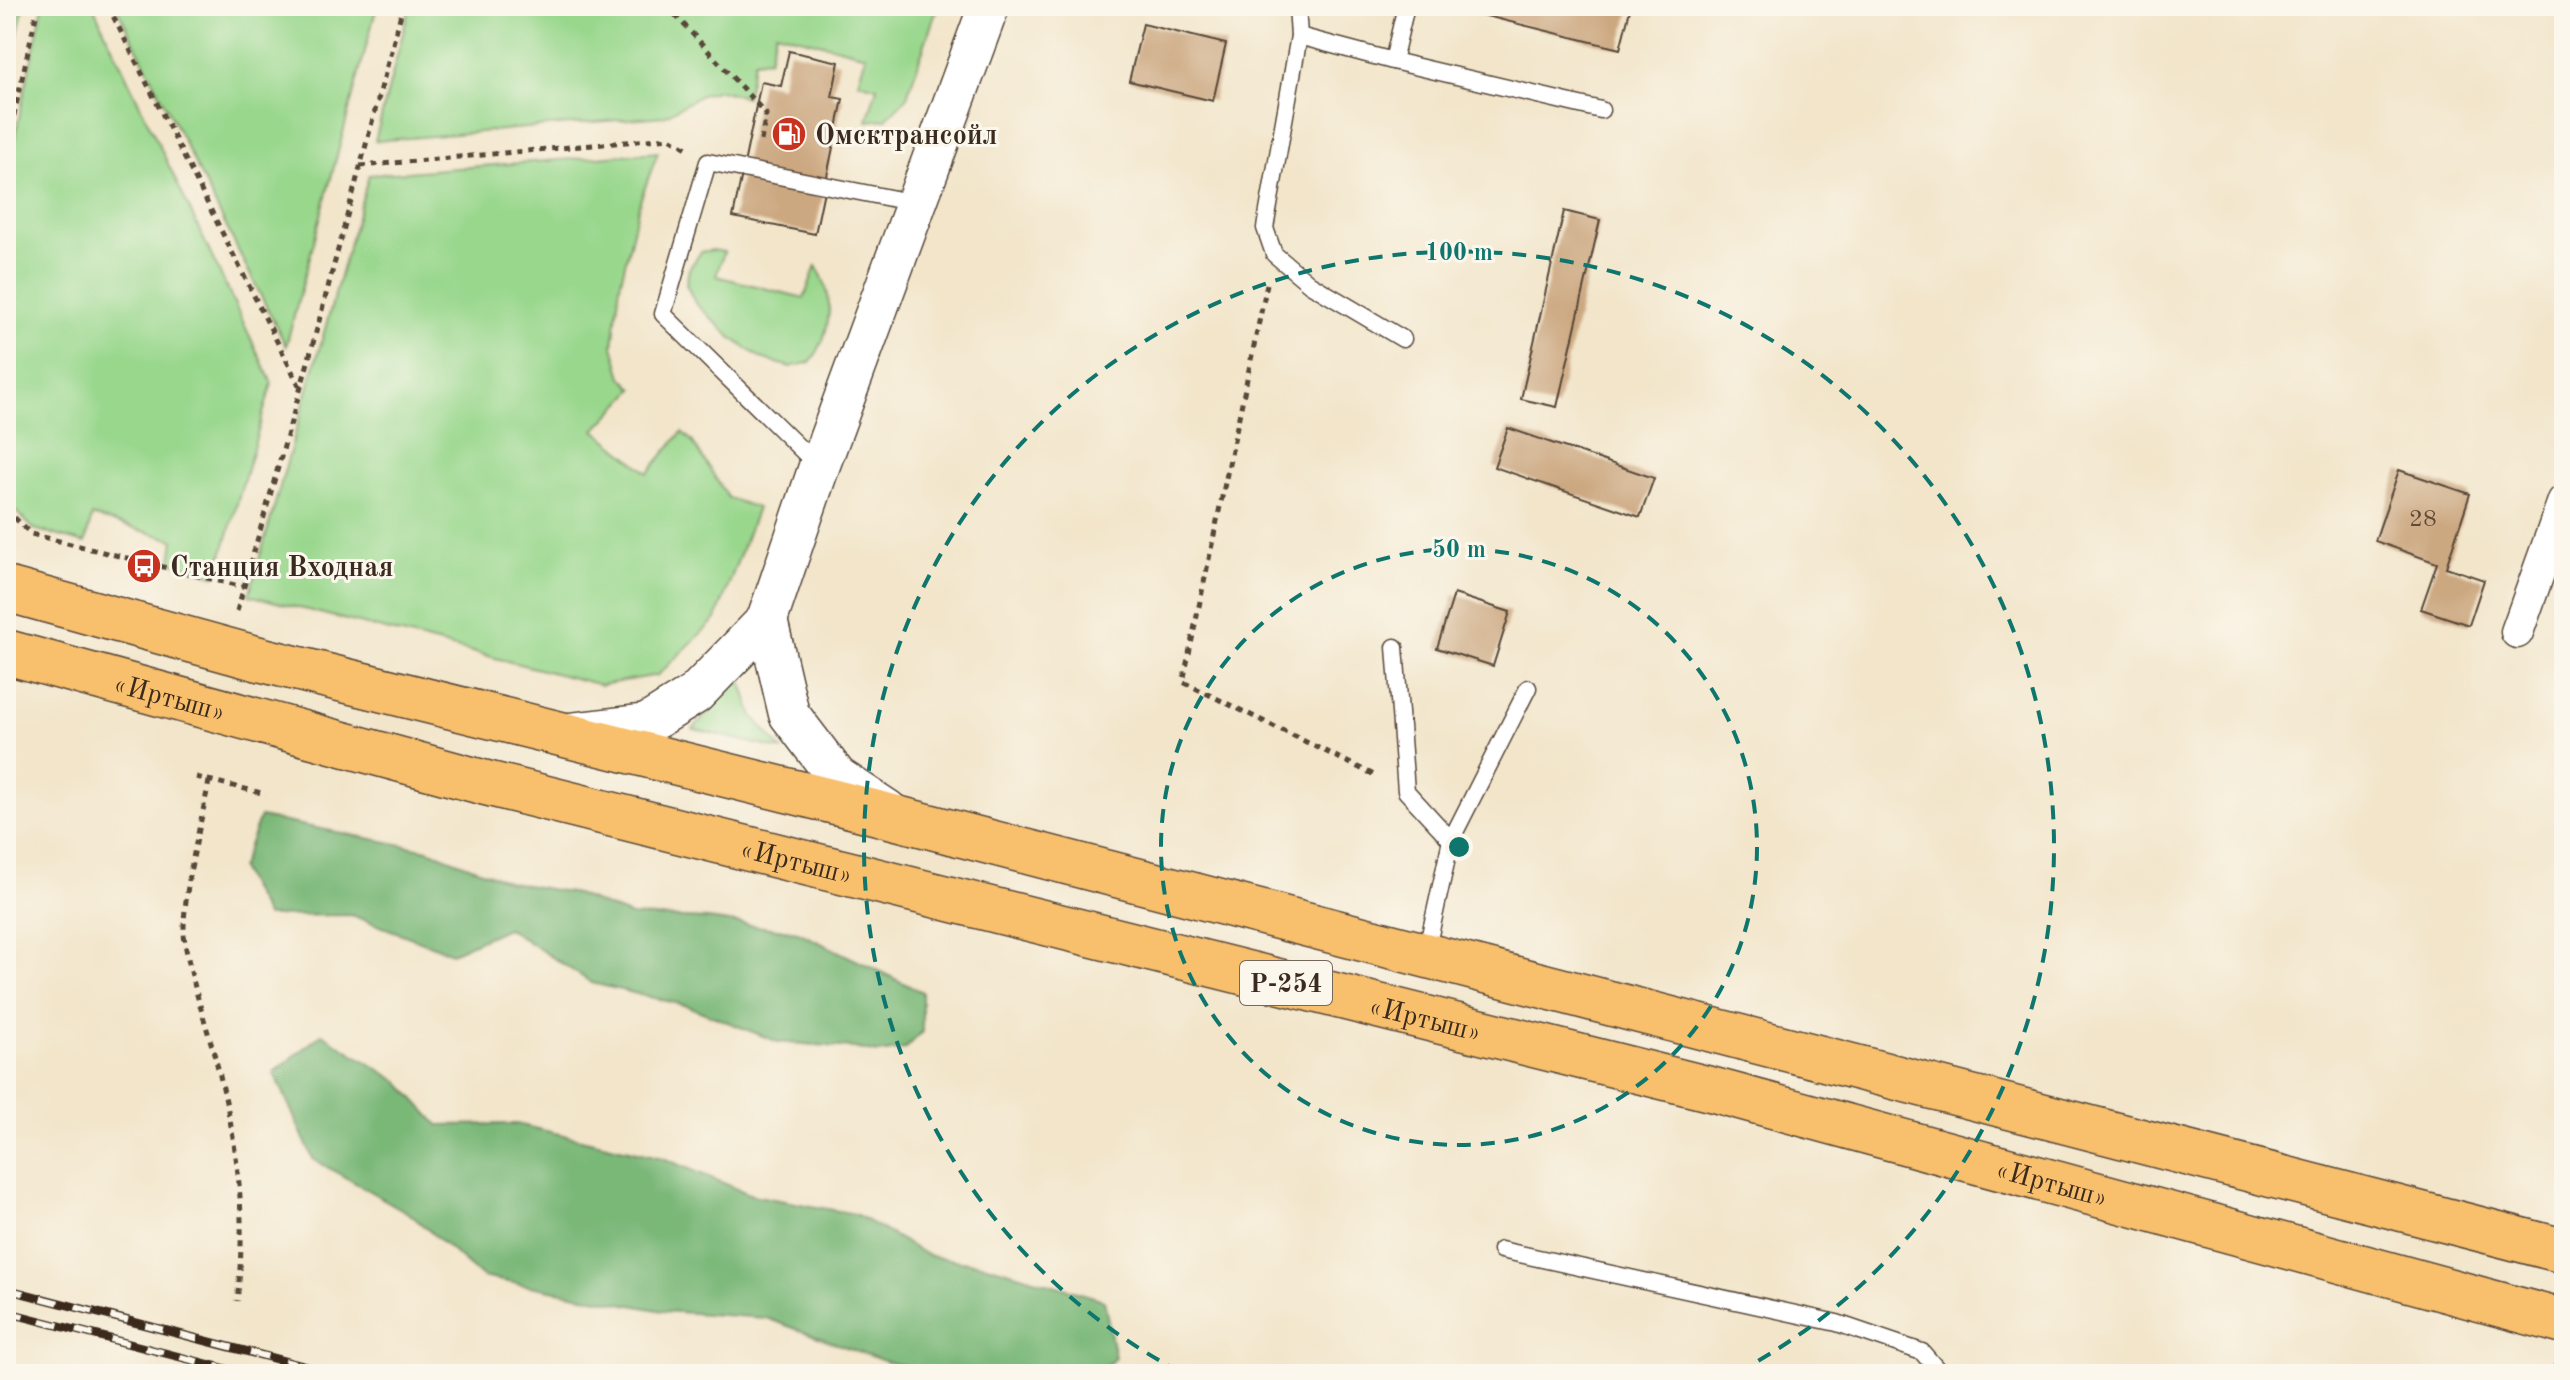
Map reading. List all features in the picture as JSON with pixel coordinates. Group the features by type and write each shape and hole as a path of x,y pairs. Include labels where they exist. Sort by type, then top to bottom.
{"main road":[{"name":"Р-254","path":"6,589 263,660 901,819 2564,1251"},
{"name":"«Иртыш»","path":"6,652 482,782 1714,1090 2564,1322"}],"street":[{"path":"561,734 647,724 695,694 767,620 819,467 989,6"},
{"path":"2517,632 2564,501"},
{"path":"767,620 789,714 837,777 901,819"}],"lane":[{"path":"1297,6 1299,36 1265,228 1274,254 1310,284 1403,339"},
{"path":"1393,61 1406,6"},
{"path":"1299,36 1601,110"},
{"path":"819,467 663,314 708,162 915,203"},
{"path":"1395,647 1406,791 1451,840"},
{"path":"1426,954 1451,840 1528,688"},
{"path":"1501,1250 1837,1323 1922,1352 1941,1374"},
{"path":"2562,1374 2564,1365"}],"path":[{"path":"6,151 38,6"},
{"path":"108,6 300,388"},
{"path":"234,620 403,6"},
{"path":"667,6 766,114 755,171"},
{"path":"360,166 670,138 708,162"},
{"path":"1274,254 1183,682 1406,791"},
{"path":"6,509 31,534 243,587"},
{"path":"196,777 266,794"},
{"path":"209,781 187,900 185,940 223,1086 240,1174 242,1257 237,1301"}],"green space":[{"path":"6,6 24,6 6,87"},
{"path":"43,6 93,6 272,383 216,576 171,562 174,540 92,516 85,543 34,529 6,502 6,178"},
{"path":"116,6 377,6 286,346"},
{"path":"410,6 938,6 906,99 886,119 867,121 877,87 858,82 866,55 776,32 769,59 754,61 746,97 719,90 701,95 664,116 375,141"},
{"path":"658,152 640,201 620,285 613,346 622,377 634,389 595,430 648,473 682,432 692,441 728,498 757,508 716,619 658,675 601,685 249,595 369,175"},
{"path":"701,252 724,252 716,276 804,298 816,266 827,289 829,314 823,339 811,362 790,367 761,358 733,339 695,303 686,284 689,269"},
{"path":"740,678 753,716 782,750 693,729"},
{"path":"260,817 428,850 510,882 576,894 631,916 708,919 798,932 922,992 922,1032 905,1049 878,1053 778,1042 687,1006 592,983 507,928 452,953 351,915 266,916 240,869"},
{"path":"322,1034 399,1082 438,1125 516,1124 663,1158 752,1195 855,1214 929,1256 987,1265 1104,1300 1115,1358 1097,1374 944,1374 887,1362 766,1318 663,1311 482,1277 410,1214 313,1159 274,1072"}],"building":[{"path":"1446,6 1631,6 1620,49"},
{"path":"1143,24 1226,44 1213,101 1129,81"},
{"path":"789,51 839,62 832,97 843,99 815,234 733,217 761,82 781,86"},
{"path":"1564,211 1600,220 1557,407 1521,399"},
{"path":"1508,428 1654,478 1640,517 1494,467"},
{"path":"2399,470 2470,494 2446,567 2484,580 2469,625 2421,609 2437,563 2375,541"},
{"path":"1454,594 1510,612 1493,666 1437,648"}],"railway":[{"path":"6,1289 334,1374"},
{"path":"6,1312 246,1374"}],"place":[{"name":"Омсктрансойл","path":"789,134"},
{"name":"Станция Входная","path":"144,566"}]}
